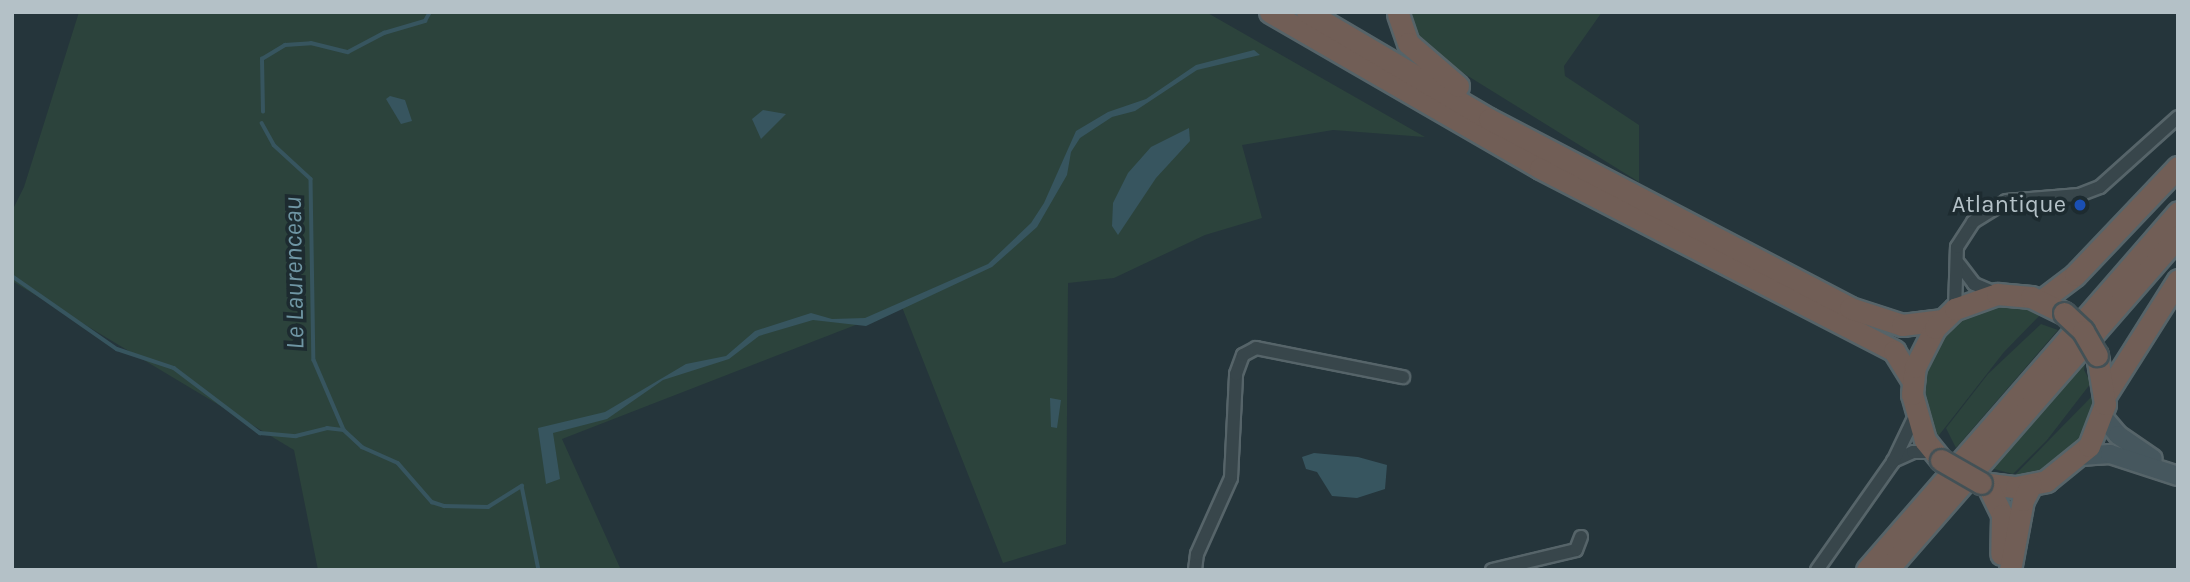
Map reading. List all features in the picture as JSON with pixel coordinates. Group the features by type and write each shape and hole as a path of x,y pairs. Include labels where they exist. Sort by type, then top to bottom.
{"highway":[{"path":"1270,12 1518,156 1894,351 1912,380 1916,414 1937,456 1985,484 2032,485 2058,474 2080,456 2103,417 2106,394 2097,355 2083,331 2064,313 2042,300 1997,294 1949,315 1902,325 1850,308 1531,142 1307,12"},
{"path":"1398,13 1408,43 1418,55 1519,124 1531,142"},
{"path":"2042,300 2074,275 2178,167"},
{"path":"1867,570 2178,212"},
{"path":"1887,570 2178,236"},
{"path":"2106,394 2178,280"},
{"path":"1912,380 1923,347 1949,315"},
{"path":"1985,484 2003,524 1998,570"},
{"path":"2010,570 2023,500 2032,485"}],"main road":[{"path":"2103,417 2124,441 2178,474"},
{"path":"2080,456 2110,454 2178,474"}],"street":[{"path":"1949,315 1961,238 1984,213 2018,198 2079,195 2100,187 2178,117"},
{"path":"1957,260 1974,284 1997,294"},
{"path":"1195,570 1197,554 1231,478 1236,374 1243,355 1256,348 1403,377"},
{"path":"1817,570 1893,461 1916,414"},
{"path":"1893,461 1913,452 1937,456"},
{"path":"1492,570 1576,550 1581,537"}],"green space":[{"path":"79,12 1206,12 1425,137 1333,130 1242,145 1262,218 1205,235 1114,278 1068,283 1066,544 1003,563 902,307 562,439 621,570 318,570 294,450 12,281 12,211 24,187"},
{"path":"1412,12 1602,12 1564,66 1565,76 1639,125 1639,182 1455,68 1415,37 1408,23"},
{"path":"2011,303 2044,311 2004,352 1936,439 1922,390 1922,375 1940,335 1960,317 1984,306"},
{"path":"2041,324 2058,330 1956,448 1946,428 1988,374"},
{"path":"2086,358 2084,370 2091,383 2047,440 2013,474 1994,469 1984,475"},
{"path":"2098,390 2085,436 2041,472 2012,478"}],"water":[{"path":"1254,50 1260,55 1197,70 1135,111 1112,117 1080,138 1071,152 1067,175 1037,227 992,267 866,326 813,320 759,336 729,359 663,380 607,419 553,433 560,479 546,484 538,428 605,412 686,364 726,356 755,331 811,313 832,319 865,318 988,264 1031,223 1044,203 1076,131 1108,112 1146,99 1196,65"},
{"path":"390,96 405,100 412,121 401,124 386,99"},
{"path":"763,110 786,114 761,139 752,119"},
{"path":"1189,128 1190,141 1156,178 1118,235 1112,226 1113,203 1128,173 1151,147"},
{"path":"1050,398 1061,400 1057,428 1051,427"},
{"path":"1314,453 1358,457 1387,465 1385,489 1357,498 1332,496 1317,472 1306,469 1302,457"}],"waterway":[{"name":"Le Laurenceau","path":"263,112 262,59 285,45 311,43 348,52 384,33 425,21 430,12"},
{"name":"Le Laurenceau","path":"262,123 274,145 311,179 314,360 344,430 362,447 398,463 432,502 444,506 488,507 522,486 539,570"},
{"path":"12,276 117,349 174,368 260,433 296,436 327,428 344,430"}],"place":[{"name":"Atlantique","path":"2080,205"}]}
